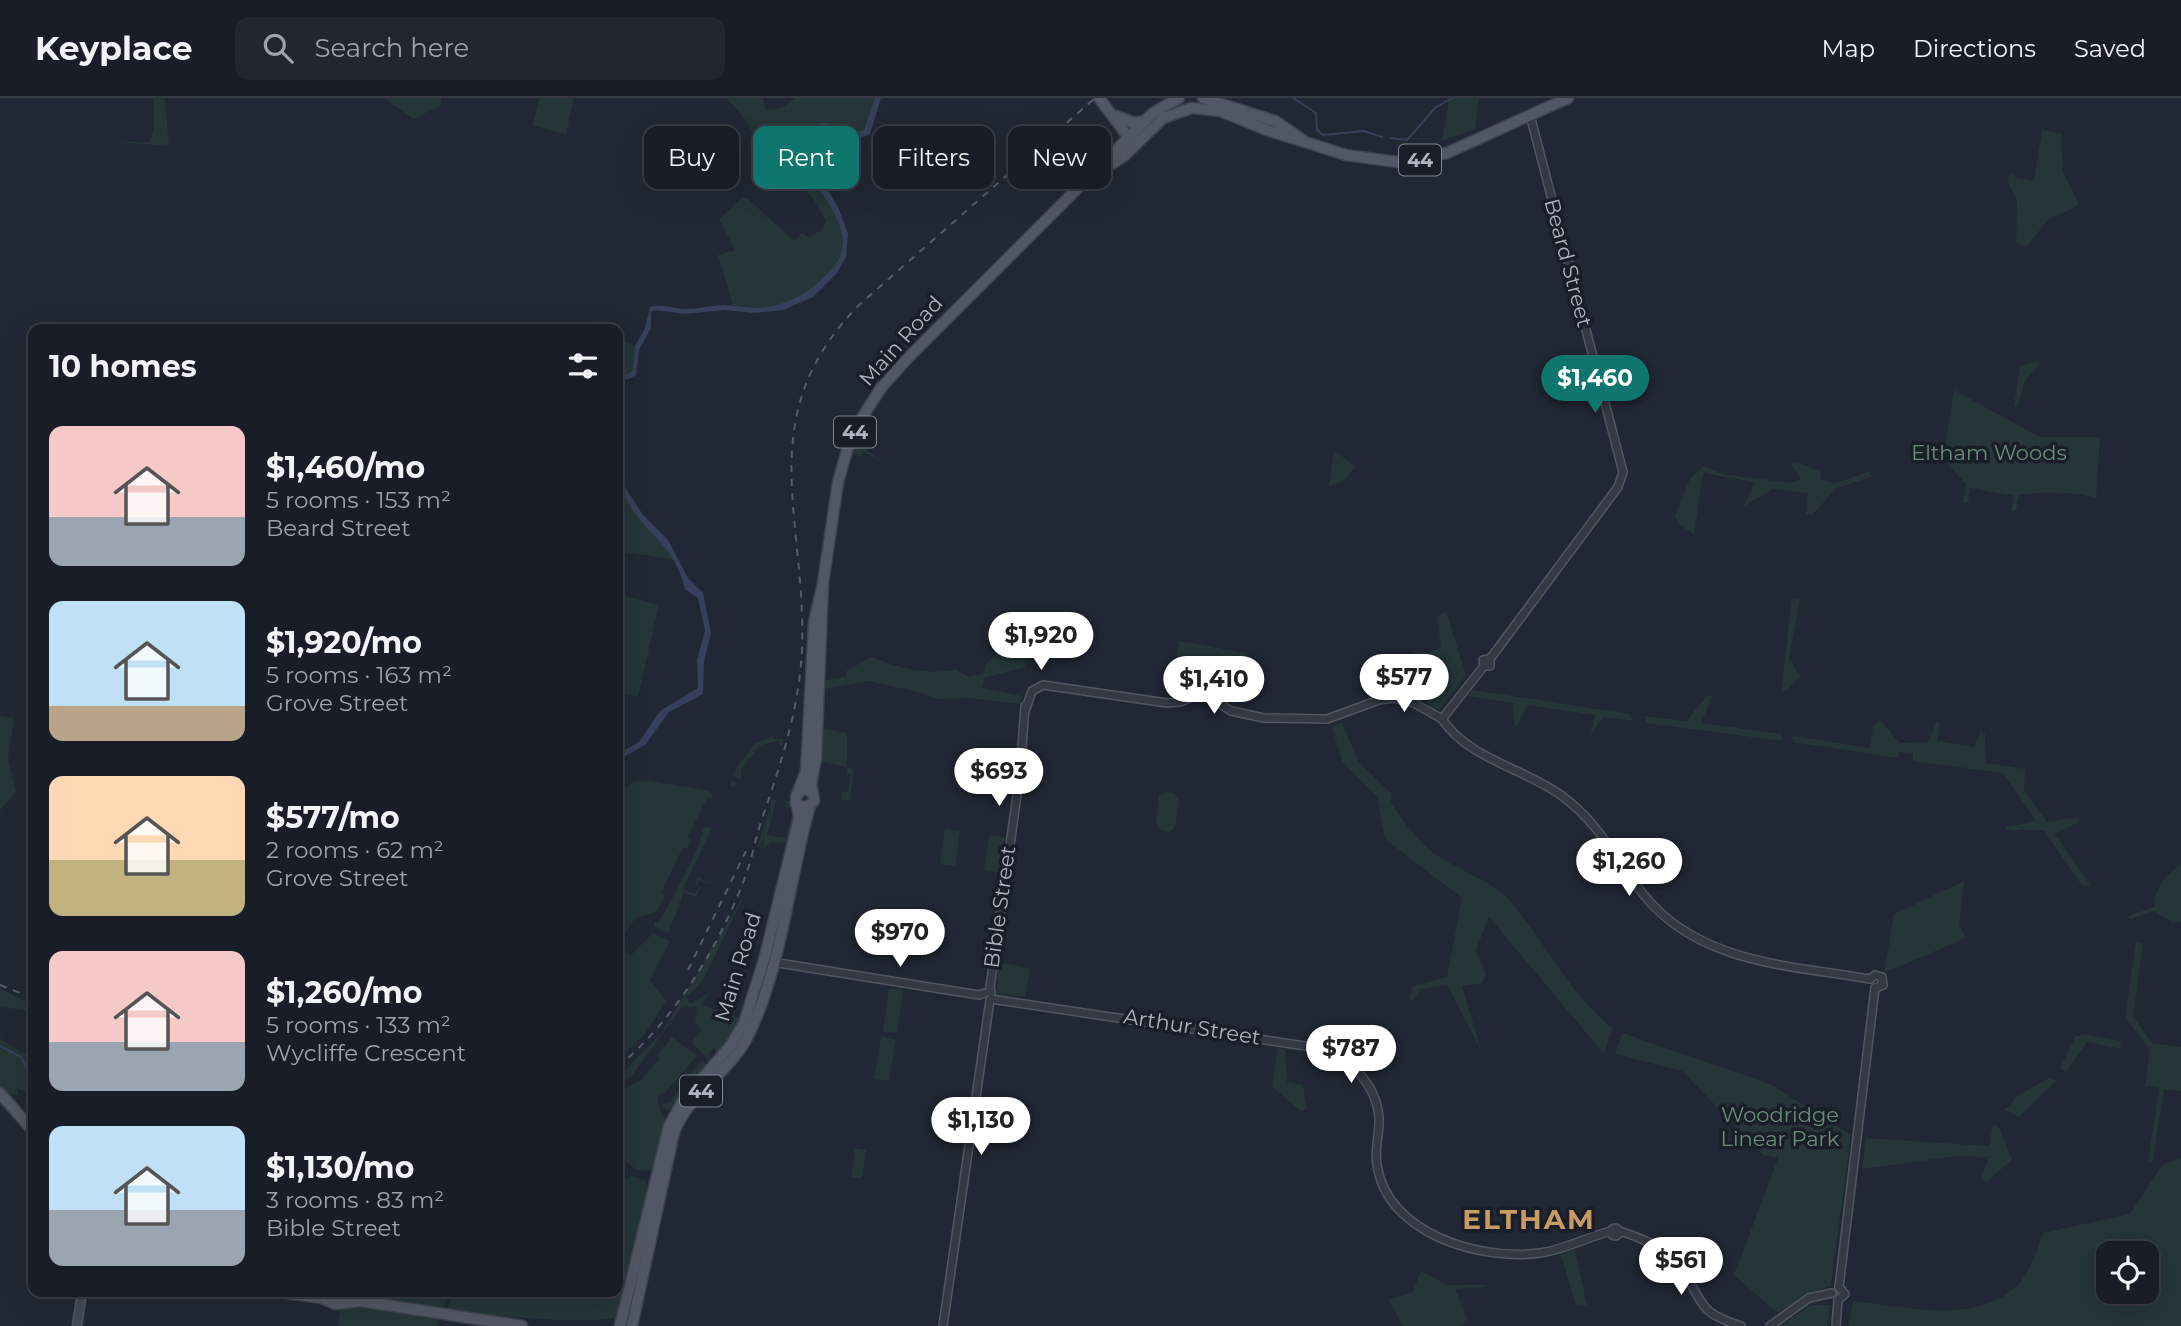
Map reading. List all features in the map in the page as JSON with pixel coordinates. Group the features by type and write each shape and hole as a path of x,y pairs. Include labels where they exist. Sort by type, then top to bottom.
{"main road":[{"path":"1100,98 1132,139"},
{"name":"Main Road","path":"1111,158 1132,139 1145,121 1162,106 1179,98"},
{"name":"Main Road","path":"1203,98 1303,140 1355,158 1382,162 1414,161 1447,153 1568,98"},
{"name":"Main Road","path":"1111,155 1163,118 1192,108 1220,111 1269,125"},
{"path":"1112,113 1134,123 1145,121"},
{"path":"1112,113 1119,128 1132,139"},
{"path":"1114,152 1119,128"},
{"name":"Main Road","path":"813,794 811,781 818,624 841,468 853,435 875,397 908,358 1079,189"},
{"name":"Main Road","path":"769,965 778,902 799,818 797,798 805,779 813,730"},
{"path":"810,806 802,808 797,798 807,790 813,794"},
{"name":"44","path":"810,806 813,794"},
{"name":"Main Road","path":"621,1321 675,1121 742,1038 769,965 810,806"},
{"path":"790,851 796,863"},
{"path":"778,902 789,891"},
{"path":"0,1093 28,1125"},
{"name":"Main Road","path":"632,1326 658,1179"},
{"path":"80,1326 84,1297"},
{"path":"345,1297 522,1326"},
{"path":"609,1326 621,1321"}],"street":[{"name":"Beard Street","path":"1442,719 1484,666 1483,660 1490,659 1618,487 1623,467 1530,115"},
{"name":"Bible Street","path":"943,1326 1026,694 1043,682 1167,703 1207,694 1236,712 1279,719 1326,719 1379,700 1394,698 1412,702 1442,719"},
{"path":"1442,719 1448,727 1487,756 1546,785 1581,811 1606,839 1651,903 1690,936 1720,951 1750,960 1870,979 1875,988 1839,1287 1832,1293 1809,1298 1770,1326"},
{"name":"Arthur Street","path":"769,965 1325,1049 1351,1065 1370,1090 1379,1116 1376,1156 1382,1186 1393,1206 1410,1223 1450,1240 1510,1254 1552,1251 1592,1237 1615,1233 1634,1236 1674,1260 1706,1310 1720,1319 1741,1326"},
{"path":"1838,1300 1845,1294 1839,1287"},
{"path":"1832,1293 1838,1300 1836,1326"}],"green space":[{"path":"154,98 165,98 169,146 115,142 149,142 154,131"},
{"path":"384,98 441,98 441,105 413,119"},
{"path":"539,98 574,98 566,134 533,126"},
{"path":"726,98 763,98 766,110 783,107 795,98 877,98 863,136 859,135 859,126 753,126 753,133 739,111"},
{"path":"1449,98 1479,98 1475,129 1442,141"},
{"path":"2042,130 2061,133 2063,171 2079,205 2048,220 2026,247 2016,242 2017,200 2007,180 2011,172 2017,178 2034,181"},
{"path":"804,189 826,189 839,215 845,236 845,248 835,271 816,290 793,304 764,310 734,308 718,255 735,250 719,219 742,198 747,198 794,241 802,233 809,237 822,230 826,221"},
{"path":"623,340 637,347 638,365 630,379 623,379"},
{"path":"2036,361 2040,364 2025,381 2017,408 2014,406 2020,366"},
{"name":"Eltham Woods","path":"1954,390 2040,437 2100,437 2096,498 2058,493 2019,495 2016,510 2011,512 2014,496 1970,488 1968,503 1963,503 1966,484 1943,460 1917,465 1944,453"},
{"path":"870,423 879,431 874,432 867,450 880,460 863,452 861,457 851,450 863,426"},
{"path":"1334,450 1356,467 1343,481 1329,486"},
{"path":"1796,462 1821,472 1820,480 1835,483 1869,472 1872,477 1837,488 1812,515 1806,514 1808,493 1773,489 1743,507 1755,482 1703,473 1694,534 1680,525 1675,516 1690,478 1704,466 1722,474 1792,483 1801,479 1790,463"},
{"path":"623,484 636,506 676,560 623,552"},
{"path":"623,595 659,605 638,697 623,694"},
{"path":"1792,598 1800,599 1789,658 1800,676 1788,690 1781,692"},
{"path":"1446,611 1466,675 1439,710 1409,691 1415,651 1429,653 1441,647 1437,616"},
{"path":"1179,641 1245,653 1236,707 1221,689 1192,684 1175,696 1170,696"},
{"path":"1028,647 1025,667 984,678 982,688 1022,696 1021,704 969,698 938,699 869,681 824,689 825,680 846,677 847,670 872,657 913,670 935,672 956,669 969,677 984,673 985,665 996,654"},
{"path":"1473,690 1630,714 1634,721 1604,717 1590,736 1595,715 1528,705 1517,726 1514,725 1513,703 1468,696"},
{"path":"1713,695 1701,723 1782,734 1781,741 1647,723 1644,716 1686,721 1707,696"},
{"path":"0,716 14,718 8,759 16,792 0,810"},
{"path":"1880,720 1900,743 1928,742 1936,723 1940,723 1937,741 1974,747 1981,731 1985,734 1986,763 2025,769 2024,790 2047,822 2078,817 2079,822 2055,834 2090,885 2083,887 2043,830 2005,830 2006,827 2036,821 2003,773 1913,761 1913,753 1899,752 1898,758 1792,742 1793,736 1870,748 1873,726"},
{"path":"1342,723 1359,762 1392,794 1391,803 1415,835 1441,858 1502,893 1583,999 1613,1028 1604,1054 1489,917 1476,950 1486,974 1482,983 1462,986 1481,1050 1447,985 1421,989 1413,1001 1409,999 1413,986 1447,977 1462,898 1385,839 1377,797 1342,761 1332,727"},
{"path":"822,730 847,733 847,767 818,761"},
{"path":"772,736 773,739 784,739 762,797 759,796 763,794 781,746 778,741 761,745 741,769 741,779 732,775 754,744"},
{"path":"847,767 854,769 850,801 841,799 842,792 848,792 851,774 847,774"},
{"path":"647,780 708,791 713,795 711,800 707,798 688,837 692,839 687,849 683,847 661,893 665,895 658,909 653,914 635,918 623,937 623,789 633,782"},
{"path":"731,781 736,783 735,787 750,793 730,786"},
{"path":"1166,792 1174,793 1179,800 1175,827 1169,832 1160,830 1156,824 1159,796"},
{"path":"771,799 776,800 767,835 786,838 793,810 795,819 788,843 771,842 764,848 764,837 755,853 769,812 770,820"},
{"path":"784,800 791,802 793,810 782,805 786,805"},
{"path":"709,827 715,831 711,830 683,889 695,894 699,887 696,885 697,877 709,883 717,867 709,884 699,880 697,885 701,887 696,897 684,893 668,933 654,927 654,922 658,922 685,875 698,847 703,828"},
{"path":"945,829 960,831 955,866 940,864"},
{"path":"989,835 1005,837 1000,873 984,870"},
{"path":"2181,864 2181,922 2173,923 2154,911 2131,919 2128,916 2154,907 2162,882"},
{"path":"1964,881 1959,924 1966,938 1884,973 1894,914"},
{"path":"747,890 703,980 687,997 690,1004 710,992 702,1005 742,1019 717,1056 714,1048 708,1054 711,1057 709,1060 691,1042 702,1031 695,1021 697,1006 681,1008 631,1077 623,1083 623,1072 661,1034"},
{"path":"653,933 670,941 650,980 666,1001 644,1035 623,1054 623,948 630,956"},
{"path":"2136,942 2143,943 2133,1016 2152,1043 2181,1047 2181,1091 2164,1089 2153,1161 2148,1162 2159,1088 2145,1086 2150,1050 2125,1017"},
{"path":"998,962 1030,968 1025,997 997,993"},
{"path":"0,988 28,1002 28,1010 0,1007"},
{"path":"889,988 903,990 897,1033 883,1032"},
{"name":"Woodridge Linear Park","path":"1622,1033 1770,1084 1851,1135 1831,1285 1808,1294 1778,1313 1734,1275 1778,1158 1763,1155 1682,1071 1615,1054"},
{"path":"2088,1035 2121,1041 2120,1049 2087,1042 2066,1072 2060,1068 2076,1036"},
{"path":"881,1036 896,1040 889,1081 874,1079"},
{"path":"672,1037 697,1056 665,1093 662,1092 658,1097 659,1109 666,1121 653,1168 648,1171 635,1169 623,1159 623,1091 641,1080 660,1058 657,1056"},
{"path":"0,1039 28,1055 28,1094 17,1088 18,1094 10,1095 0,1086"},
{"path":"1278,1045 1285,1049 1287,1082 1303,1085 1307,1108 1302,1112 1272,1087"},
{"path":"702,1060 707,1066 671,1111 663,1108 663,1104 670,1102"},
{"path":"2049,1078 2057,1080 2019,1117 2005,1110 2017,1096"},
{"path":"1993,1123 2000,1129 2012,1160 1986,1182 1981,1177 1989,1157 1958,1156 1862,1169 1866,1138 1989,1146"},
{"path":"855,1148 866,1150 862,1178 851,1177"},
{"path":"2181,1158 2181,1326 1849,1326 1853,1301 1941,1310 1964,1309 1985,1304 2004,1296 2020,1282 2034,1259 2043,1233 2130,1214 2162,1165"},
{"path":"630,1175 645,1181 648,1189 620,1316 608,1319 565,1320 446,1310 452,1297 623,1297 623,1176 627,1179"},
{"path":"1575,1250 1587,1305 1576,1306 1561,1255"},
{"path":"1421,1271 1447,1285 1485,1285 1486,1287 1455,1289 1468,1321 1459,1326 1403,1326 1389,1300 1413,1291"},
{"path":"357,1297 448,1297 442,1309"},
{"path":"349,1303 439,1317 437,1326 338,1326 341,1306"},
{"path":"1811,1305 1830,1305 1828,1326 1780,1326"}],"water":[{"path":"875,98 881,98 870,134 859,137 859,131 864,130"},
{"path":"820,189 827,189 838,207 848,234 846,257 837,273 813,297 783,310 755,313 725,310 685,314 655,310 651,312 651,328 639,350 636,375 623,379 623,374 633,371 635,346 645,328 650,307 686,309 724,305 752,308 787,302 814,286 830,271 841,255 843,239 839,223"},
{"path":"623,484 643,515 668,540 688,578 703,593 711,633 704,662 703,694 669,712 645,745 623,757 623,751 639,742 660,711 698,688 697,660 705,631 698,598 685,589 672,558 633,511 624,494"}],"waterway":[{"path":"1293,98 1316,113 1317,130 1323,135 1364,131 1382,137"},
{"path":"1391,138 1407,140 1435,108 1452,98"},
{"path":"0,1046 21,1057 28,1071"}],"railway":[{"path":"623,1062 676,1005 721,931 747,872 788,736 797,694 802,650 801,602 793,512 794,428 805,387 825,346 859,305 1095,98"},
{"path":"688,970 746,851"},
{"path":"0,985 28,996"}],"district":[{"name":"ELTHAM","path":"1529,1219"}]}
